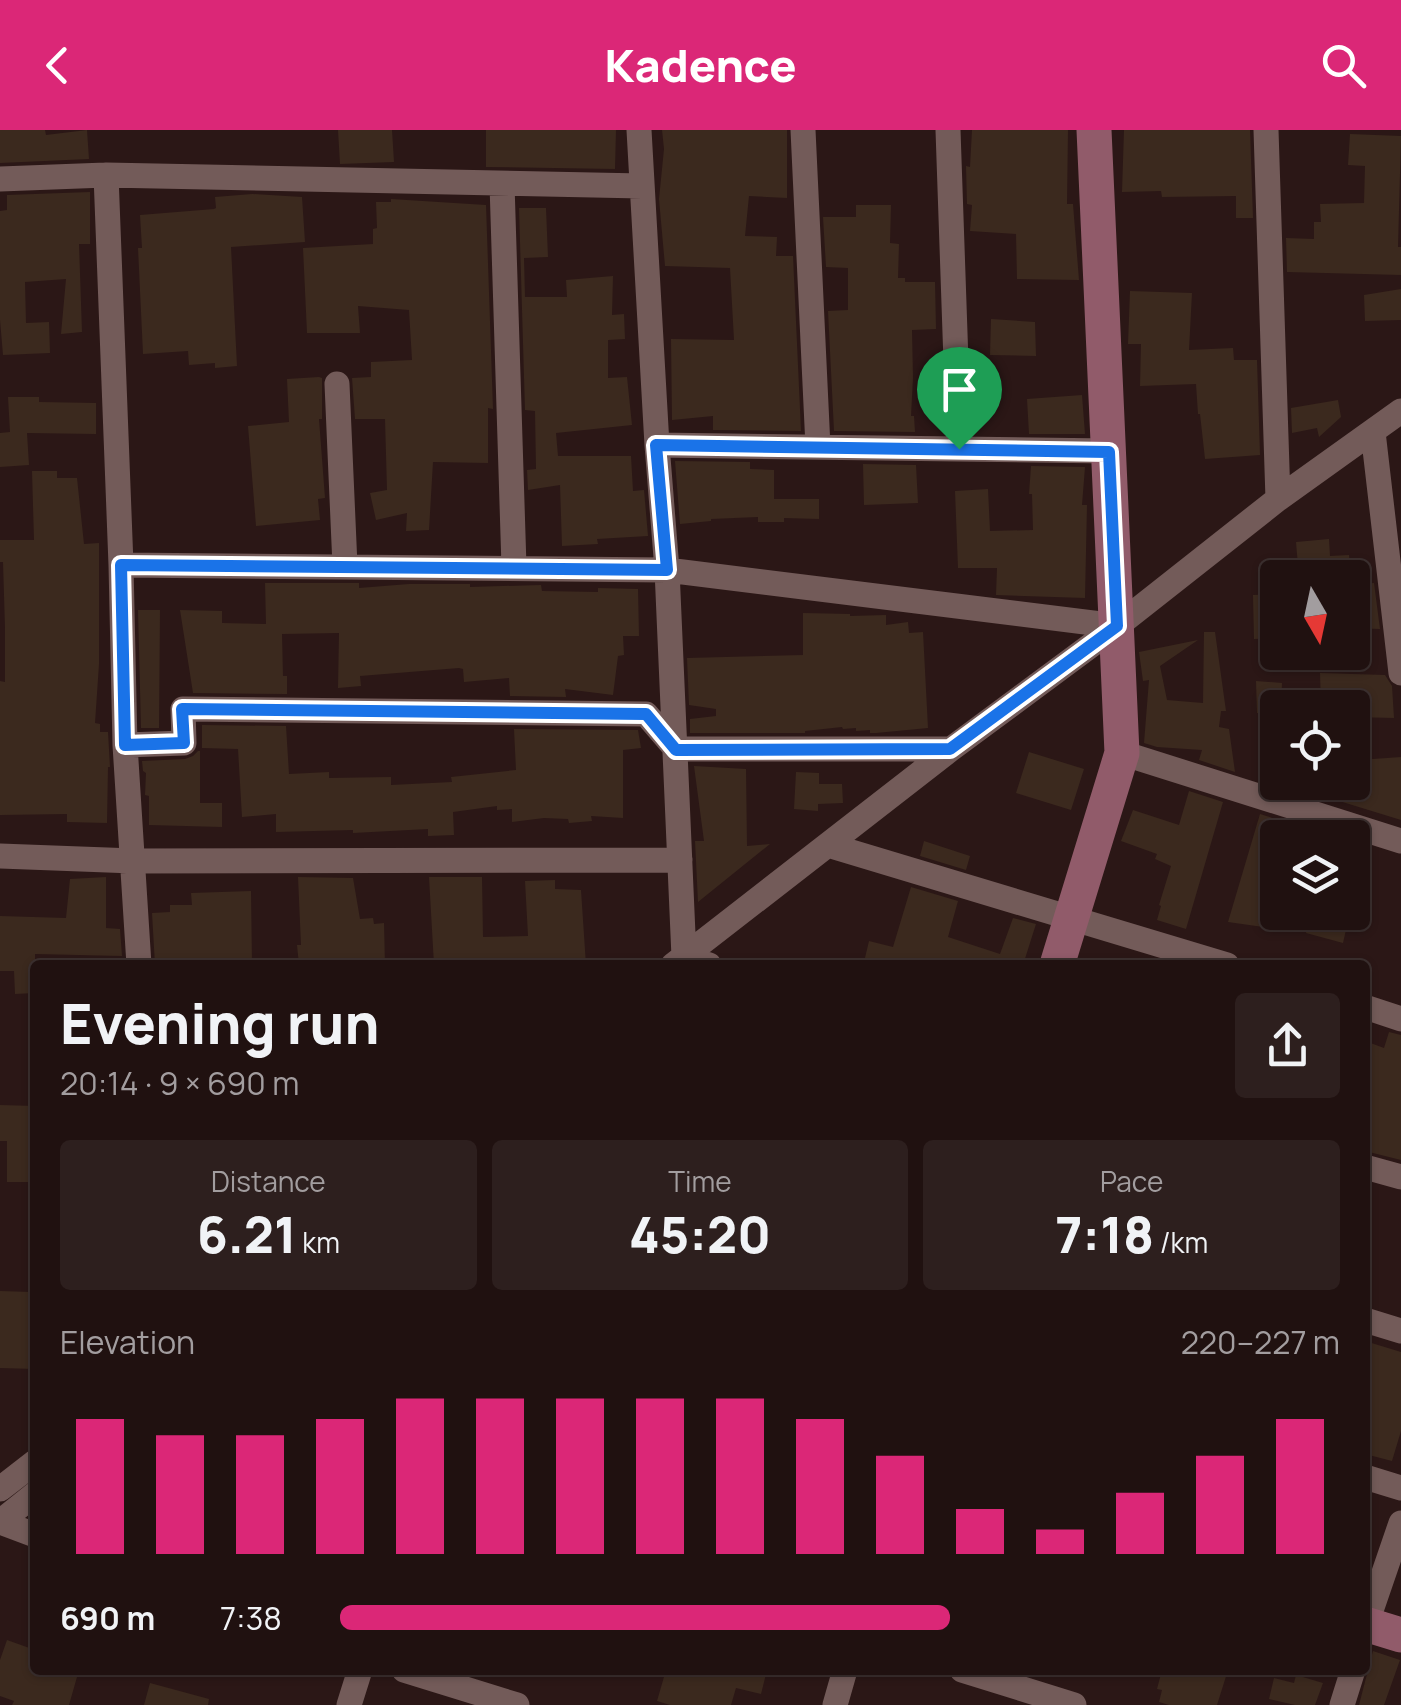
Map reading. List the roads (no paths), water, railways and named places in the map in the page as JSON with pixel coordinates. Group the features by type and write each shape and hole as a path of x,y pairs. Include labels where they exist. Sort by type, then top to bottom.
{"street":[{"path":"639,130 676,750 679,960"},
{"path":"803,130 818,447"},
{"path":"948,130 959,449"},
{"path":"1059,960 1122,753 1094,130"},
{"path":"1266,130 1278,499"},
{"path":"0,179 106,175 642,186"},
{"path":"106,175 125,745 139,960"},
{"path":"502,184 514,567"},
{"path":"337,384 346,566"},
{"path":"680,960 1278,499 1401,411"},
{"path":"1373,432 1395,578 1401,673"},
{"path":"656,445 1109,452"},
{"path":"121,565 667,570 1117,626"},
{"path":"125,745 184,743 182,709 646,714 676,750"},
{"path":"676,750 950,749"},
{"path":"1122,753 1401,841"},
{"path":"828,845 1211,960"},
{"path":"0,856 134,861 680,860"},
{"path":"1370,1009 1401,1018"},
{"path":"1370,1168 1401,1177"},
{"path":"1370,1322 1401,1331"},
{"path":"0,1488 30,1466"},
{"path":"1370,1479 1401,1488"},
{"path":"30,1498 0,1522 30,1533"},
{"path":"1370,1612 1401,1522"},
{"path":"1370,1627 1401,1636"},
{"path":"348,1705 358,1675"},
{"path":"420,1675 517,1705"},
{"path":"834,1705 843,1675"},
{"path":"978,1675 1074,1705"},
{"path":"1342,1705 1351,1675"}]}
